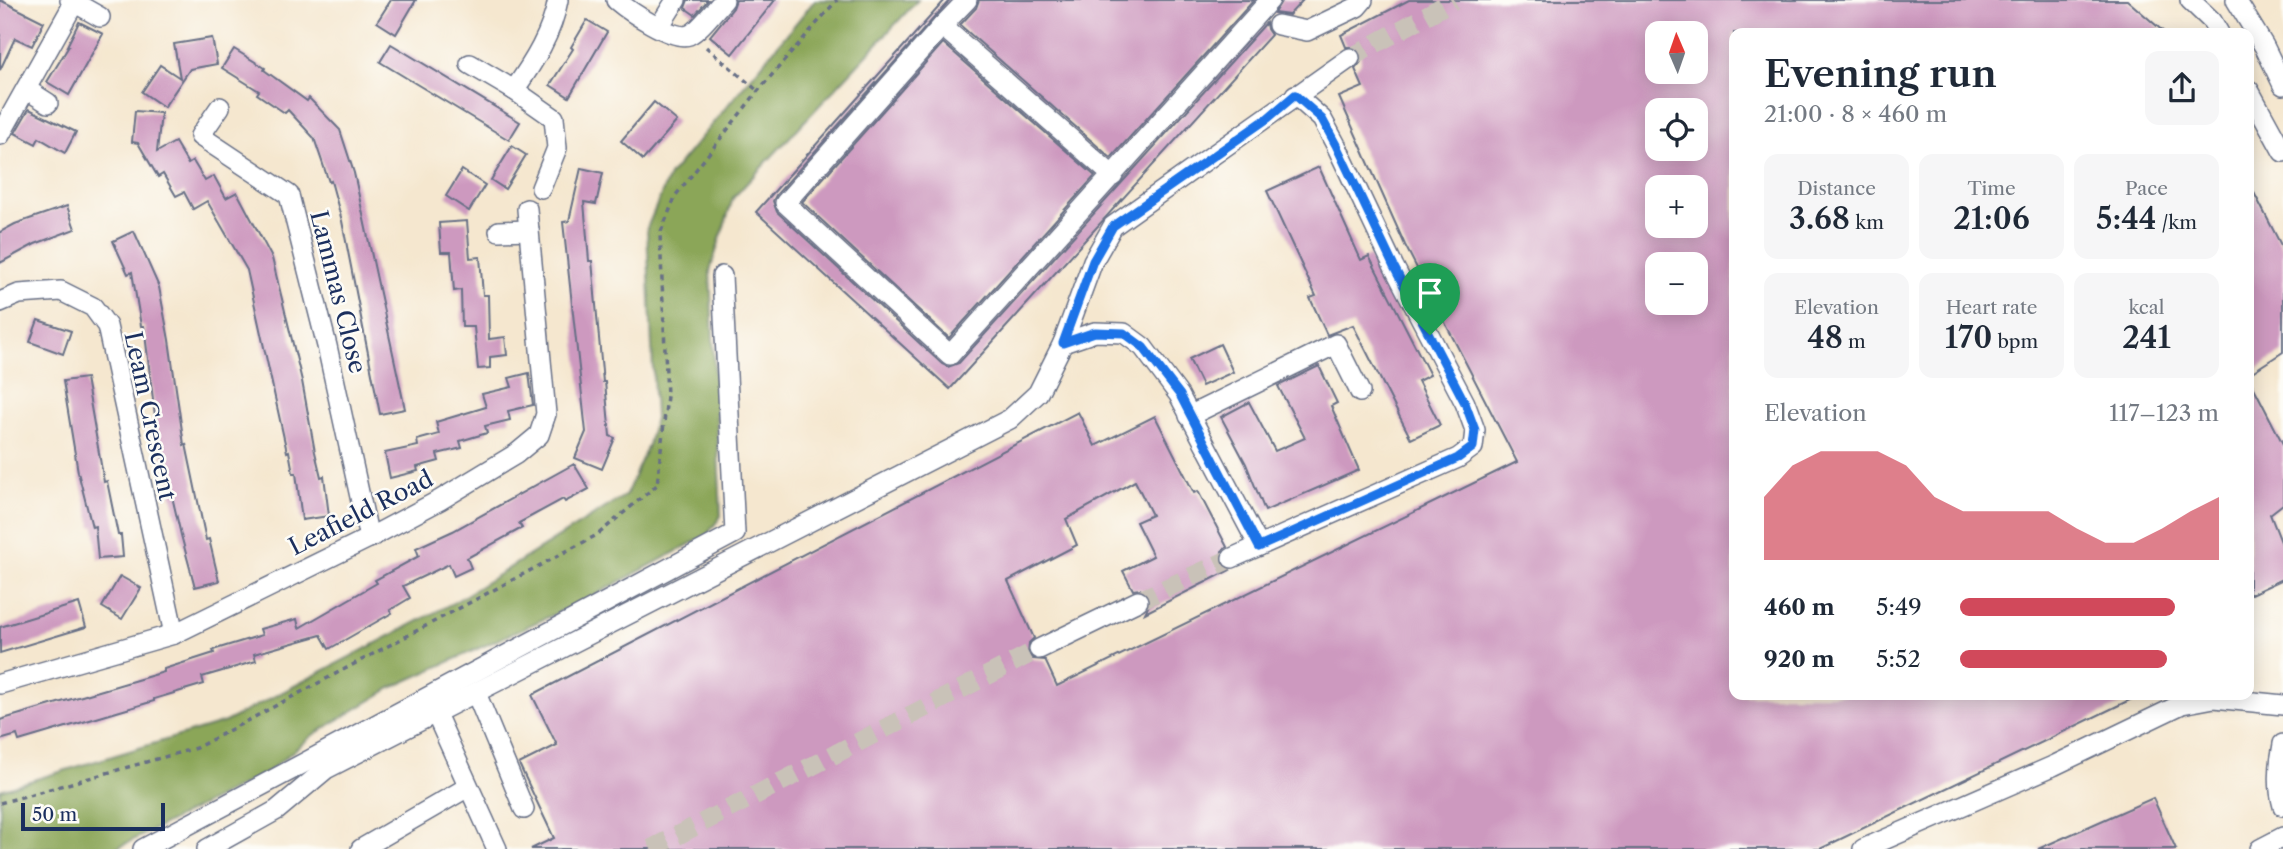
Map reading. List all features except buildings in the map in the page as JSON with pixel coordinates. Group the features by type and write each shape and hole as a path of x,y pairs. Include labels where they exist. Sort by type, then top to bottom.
{"street":[{"path":"514,90 532,64 549,31 558,0"},
{"path":"616,0 628,10 679,36 691,34 724,0"},
{"path":"659,27 676,0"},
{"path":"967,0 785,203 950,355 1270,0"},
{"path":"1278,25 1307,32 1357,7 1363,0"},
{"path":"2190,0 2216,28"},
{"path":"2236,0 2253,28"},
{"path":"0,135 72,2 100,17"},
{"path":"942,26 1113,176"},
{"path":"2254,30 2283,85"},
{"path":"206,849 277,810 326,769 1010,419 1038,393 1063,343 1093,261 1113,226 1350,58"},
{"path":"470,64 554,118 557,148 541,188"},
{"path":"26,89 48,103"},
{"path":"1232,558 1458,458 1473,447 1475,430 1465,403 1394,267 1336,145 1322,119 1295,95"},
{"path":"2254,99 2283,152"},
{"name":"Lammas Close","path":"220,107 201,136 289,195 327,346 369,538"},
{"name":"Leafield Road","path":"0,684 174,634 440,500 516,454 539,435 547,414 527,209"},
{"path":"499,231 529,230"},
{"path":"143,849 735,533 722,276"},
{"name":"Leam Crescent","path":"0,302 19,294 61,291 93,307 107,326 174,634"},
{"path":"1063,343 1095,332 1124,333 1143,347 1180,395 1259,547"},
{"path":"1189,416 1336,344 1360,392"},
{"path":"1040,649 1138,601"},
{"path":"476,693 524,809"},
{"path":"1863,849 2053,766 2182,704 2203,700"},
{"path":"2234,700 2283,705"},
{"path":"436,713 497,849"},
{"path":"2283,744 2279,794 2283,806"},
{"path":"361,849 468,787"},
{"path":"2260,849 2283,837"}],"path":[{"path":"691,34 758,91"}],"green space":[{"path":"815,0 918,0 733,198 710,271 721,516 707,535 586,600 393,687 313,735 265,774 115,849 0,849 0,790 225,722 453,603 626,495 648,445 655,418 647,228 669,176"}],"tunnel":[{"path":"1350,58 1454,0"},
{"path":"1138,601 1232,558"},
{"path":"651,849 1039,649"}],"route":[{"path":"1295,95 1322,119 1430,335 1465,403 1475,430 1473,447 1458,458 1259,547 1180,395 1143,347 1124,333 1095,332 1063,343 1093,261 1113,226 1268,118 1295,95"}]}
